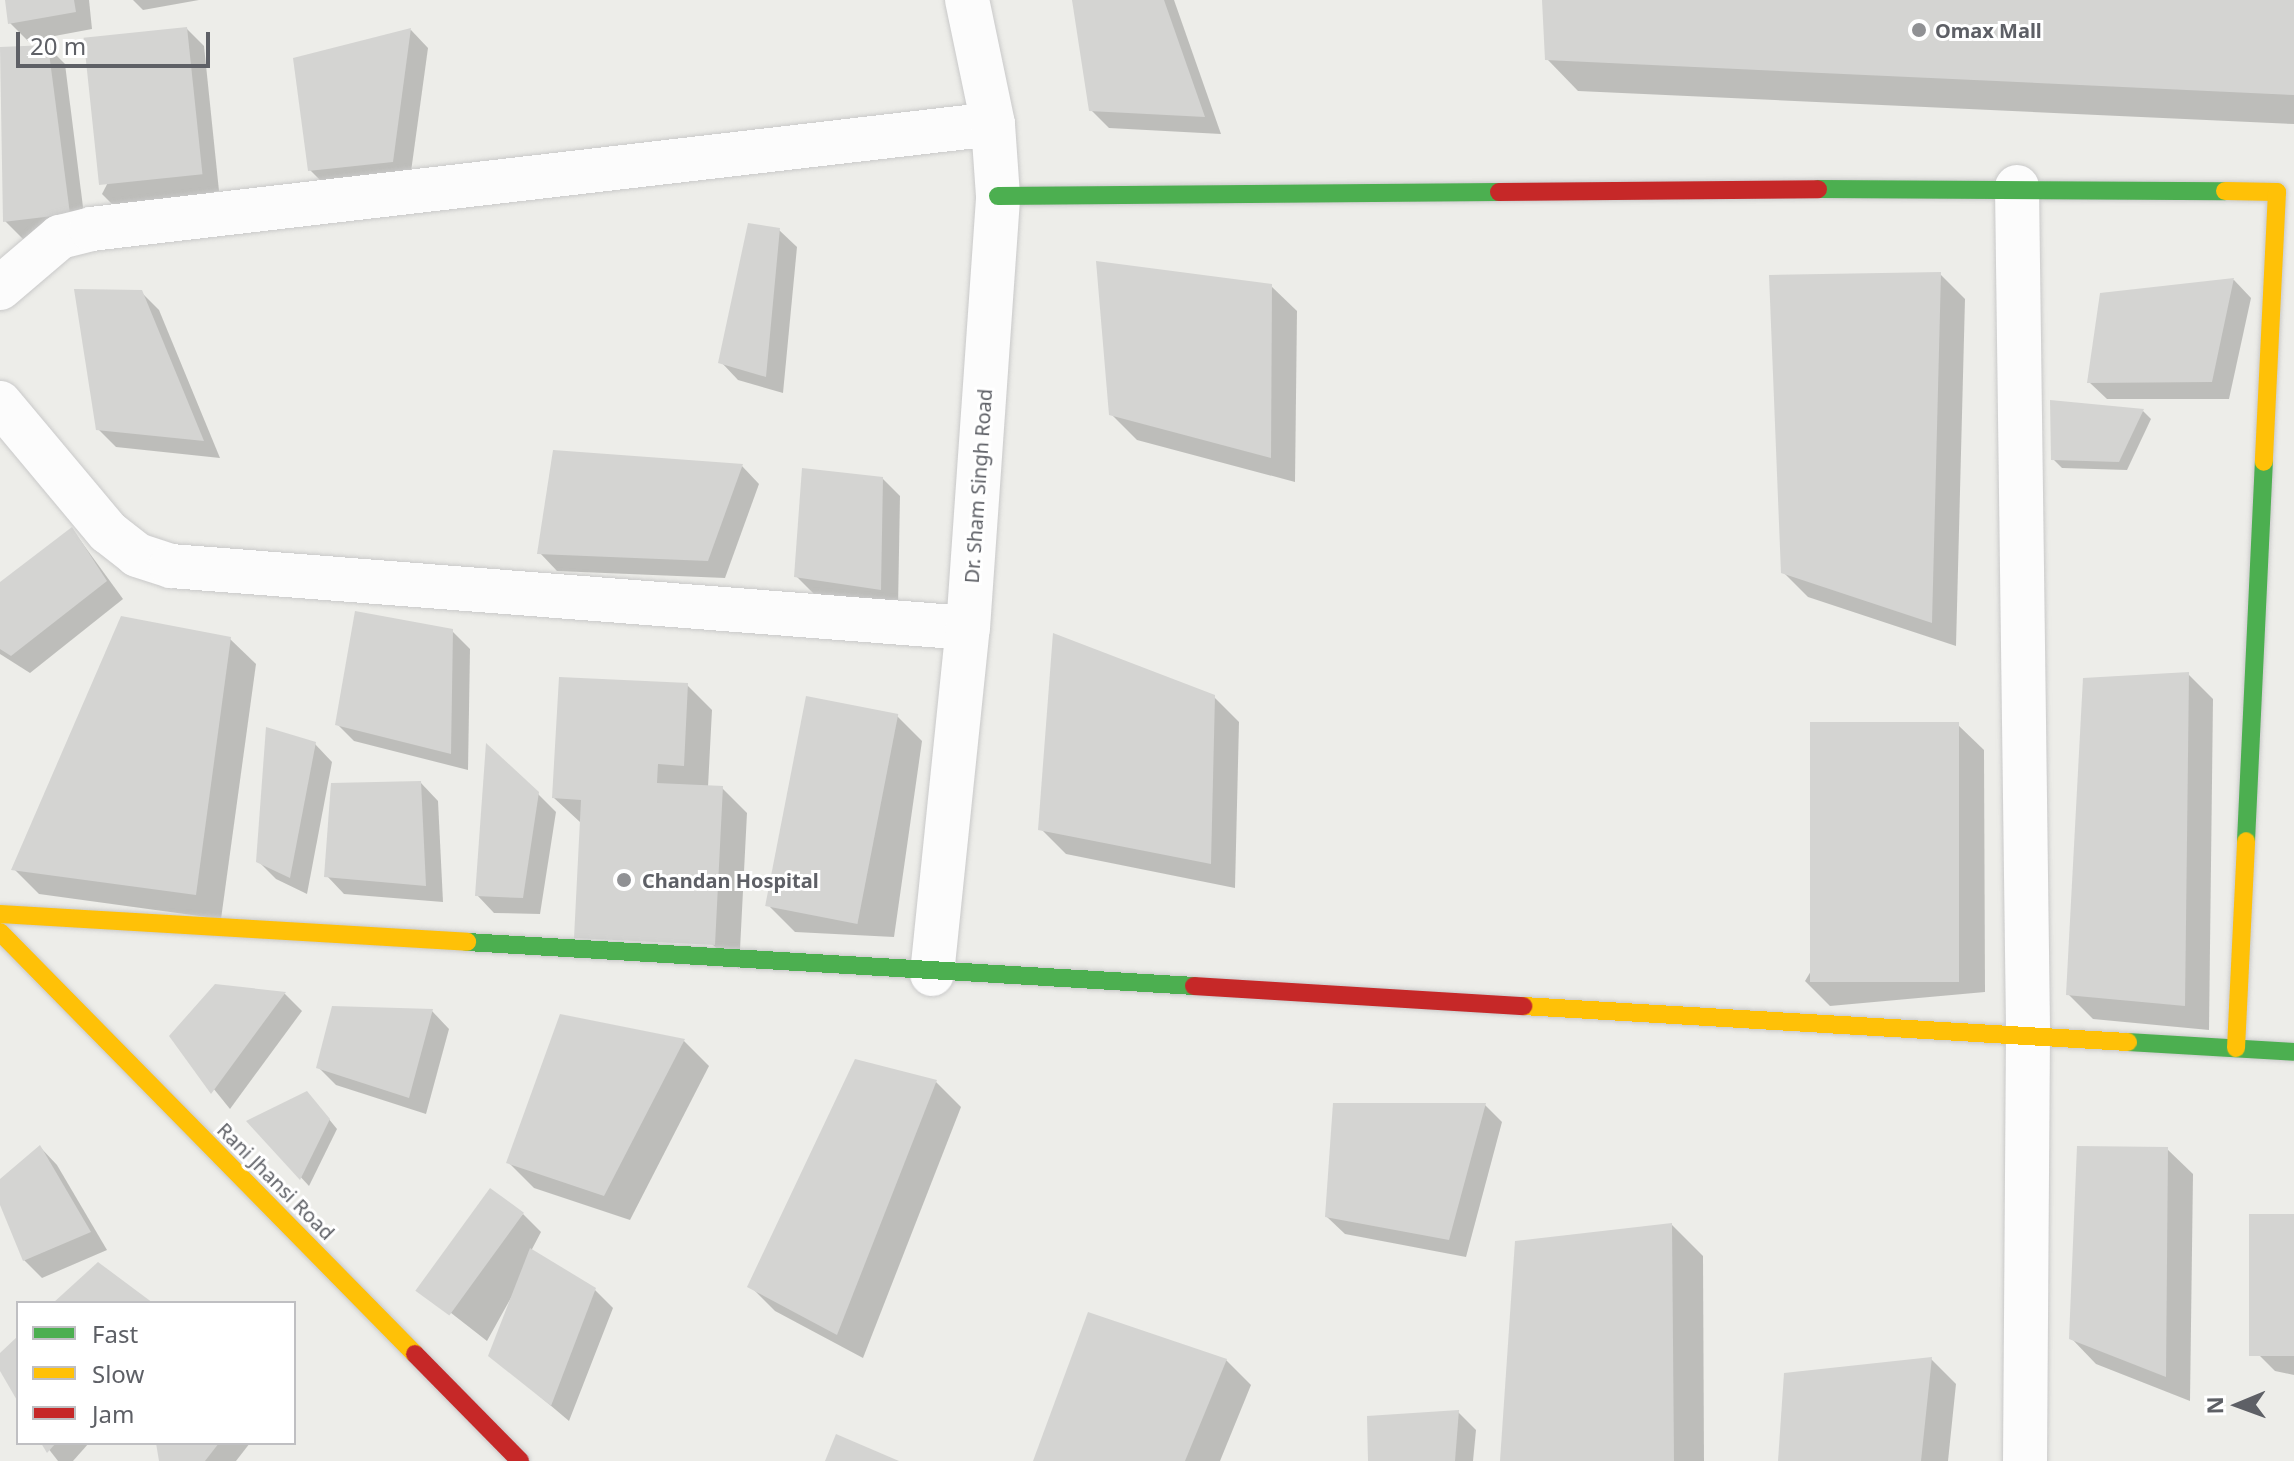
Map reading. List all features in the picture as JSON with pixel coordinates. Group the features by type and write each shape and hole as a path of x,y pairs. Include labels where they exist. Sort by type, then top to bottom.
{"street":[{"name":"Dr. Sham Singh Road","path":"932,974 968,628 998,196 993,124 967,0"},
{"path":"0,288 60,237 91,229 993,124"},
{"path":"998,196 2017,187 2286,190 2236,1048"},
{"path":"2017,187 2028,1032 2025,1461"},
{"path":"0,403 108,532 137,555 171,566 968,628"},
{"path":"0,914 932,974 2028,1032 2294,1052"},
{"name":"Rani Jhansi Road","path":"0,932 520,1461"}],"building":[{"path":"5,0 74,0 76,12 8,24"},
{"path":"1072,0 1164,0 1205,117 1089,111"},
{"name":"Omax Mall","path":"1542,0 2294,0 2294,95 1545,60"},
{"path":"187,27 202,174 99,185 84,38"},
{"path":"411,28 393,162 308,171 293,58"},
{"path":"48,45 70,214 3,222 0,47"},
{"path":"748,223 780,228 766,377 718,363"},
{"path":"1096,261 1272,284 1271,458 1109,415"},
{"path":"1941,272 1932,623 1781,573 1769,275"},
{"path":"2234,278 2212,382 2087,383 2100,293"},
{"path":"74,289 142,290 204,441 96,430"},
{"path":"2050,400 2144,409 2119,462 2051,460"},
{"path":"553,450 743,464 708,561 537,554"},
{"path":"802,468 883,477 881,590 794,577"},
{"path":"72,527 107,581 11,656 0,649 0,582"},
{"path":"355,611 453,629 451,754 335,725"},
{"path":"121,616 231,637 196,895 11,870"},
{"path":"1053,633 1215,695 1211,864 1038,830"},
{"path":"2189,672 2185,1006 2066,995 2083,678"},
{"path":"559,677 688,683 684,766 658,764 657,783 723,786 715,945 574,938 581,800 552,798"},
{"path":"806,696 898,714 857,924 765,906"},
{"path":"1810,722 1959,722 1959,982 1810,982"},
{"path":"266,727 316,742 290,878 256,862"},
{"path":"486,743 539,792 523,898 475,896"},
{"path":"421,781 426,886 324,877 331,783"},
{"path":"215,984 286,992 211,1094 169,1036"},
{"path":"332,1006 433,1009 409,1098 316,1068"},
{"path":"560,1014 685,1039 604,1196 506,1163"},
{"path":"855,1059 937,1080 837,1335 747,1287"},
{"path":"307,1091 330,1119 300,1180 246,1121"},
{"path":"1333,1103 1486,1103 1449,1240 1325,1217"},
{"path":"40,1145 91,1232 23,1261 0,1205 0,1179"},
{"path":"2077,1146 2168,1147 2166,1377 2069,1339"},
{"path":"490,1188 524,1213 449,1315 415,1291"},
{"path":"2249,1214 2294,1214 2294,1356 2249,1356"},
{"path":"1672,1223 1674,1461 1500,1461 1515,1241"},
{"path":"530,1248 596,1288 551,1406 488,1356"},
{"path":"98,1262 150,1301 55,1301"},
{"path":"1088,1312 1227,1359 1185,1461 1033,1461"},
{"path":"16,1338 16,1399 0,1371 0,1353"},
{"path":"1932,1357 1921,1461 1778,1461 1784,1373"},
{"path":"1459,1410 1455,1461 1368,1461 1367,1416"},
{"path":"836,1434 899,1461 825,1461"},
{"path":"42,1445 54,1445 47,1453"},
{"path":"156,1445 217,1445 205,1461 159,1461"}],"traffic: fast":[{"path":"1818,189 2225,191"},
{"path":"998,196 1499,192"},
{"path":"2246,841 2264,462"},
{"path":"467,942 1194,986"},
{"path":"2128,1042 2294,1052"}],"traffic: slow":[{"path":"2225,191 2277,192 2264,462"},
{"path":"2236,1048 2246,841"},
{"path":"0,914 467,942"},
{"path":"0,932 415,1354"},
{"path":"1523,1006 2128,1042"}],"traffic: jam":[{"path":"1499,192 1818,189"},
{"path":"1194,986 1523,1006"},
{"path":"415,1354 520,1461"}],"place":[{"name":"Omax Mall","path":"1919,30"},
{"name":"Chandan Hospital","path":"624,880"}]}
